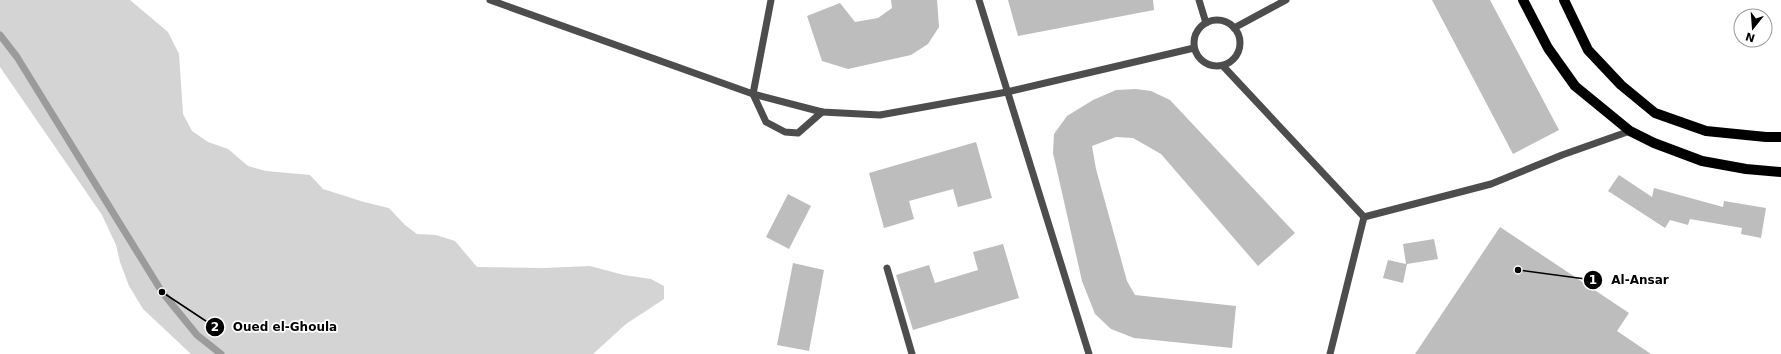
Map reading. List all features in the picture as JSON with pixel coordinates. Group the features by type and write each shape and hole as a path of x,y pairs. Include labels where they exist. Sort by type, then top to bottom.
{"main road":[{"path":"1523,0 1548,48 1575,86 1630,131 1654,143 1702,161 1746,169 1781,172"},
{"path":"1564,0 1588,50 1621,85 1655,113 1706,131 1781,137"}],"street":[{"path":"490,0 753,94 822,112 880,115 1007,92 1194,48"},
{"path":"771,0 753,94 766,122 785,132 798,133 822,112"},
{"path":"979,0 1090,354"},
{"path":"1199,0 1206,23"},
{"path":"1234,28 1286,0"},
{"path":"1221,20 1234,28 1240,42 1239,50 1230,63 1222,66 1208,64 1197,55 1194,48 1194,41 1200,28 1206,23 1221,20"},
{"path":"1222,66 1364,217"},
{"path":"1364,217 1491,184 1630,131"},
{"path":"1330,354 1364,217"},
{"path":"887,268 912,354"}],"shaded area":[{"path":"0,0 130,0 168,32 179,54 183,114 192,131 208,142 228,149 248,166 266,171 310,175 323,189 389,208 405,225 417,234 436,235 455,241 477,267 544,268 590,266 624,275 651,279 664,286 664,299 626,324 593,354 191,354 143,309 129,286 120,262 116,245 102,215 0,67"}],"building":[{"path":"891,0 937,0 939,27 928,44 911,55 848,69 822,61 807,16 840,3 855,22 878,18 892,8"},
{"path":"1008,0 1153,0 1154,10 1018,36"},
{"path":"1432,0 1490,0 1559,130 1513,154"},
{"path":"1136,89 1151,91 1170,100 1295,233 1258,266 1161,154 1133,138 1116,137 1092,146 1096,169 1127,281 1135,295 1236,306 1232,348 1134,338 1111,329 1095,314 1082,281 1053,153 1054,134 1067,116 1093,100 1116,90"},
{"path":"976,142 992,198 958,207 953,189 909,201 914,219 884,228 869,173"},
{"path":"1619,175 1652,197 1654,188 1723,207 1724,201 1766,208 1761,238 1741,234 1742,228 1690,219 1688,225 1670,220 1665,228 1608,191"},
{"path":"788,194 811,206 789,249 766,237"},
{"path":"1500,227 1629,313 1617,331 1651,354 1415,354"},
{"path":"1434,239 1438,259 1407,264 1403,283 1383,278 1388,260 1406,264 1403,244"},
{"path":"1003,244 1019,298 913,330 896,275 929,265 935,283 978,270 973,252"},
{"path":"793,263 824,270 809,351 777,345"}],"waterway":[{"path":"0,35 17,57 162,292 197,335 221,354"}],"place":[{"name":"Al-Ansar","path":"1518,270"},
{"name":"Oued el-Ghoula","path":"162,292"}]}
